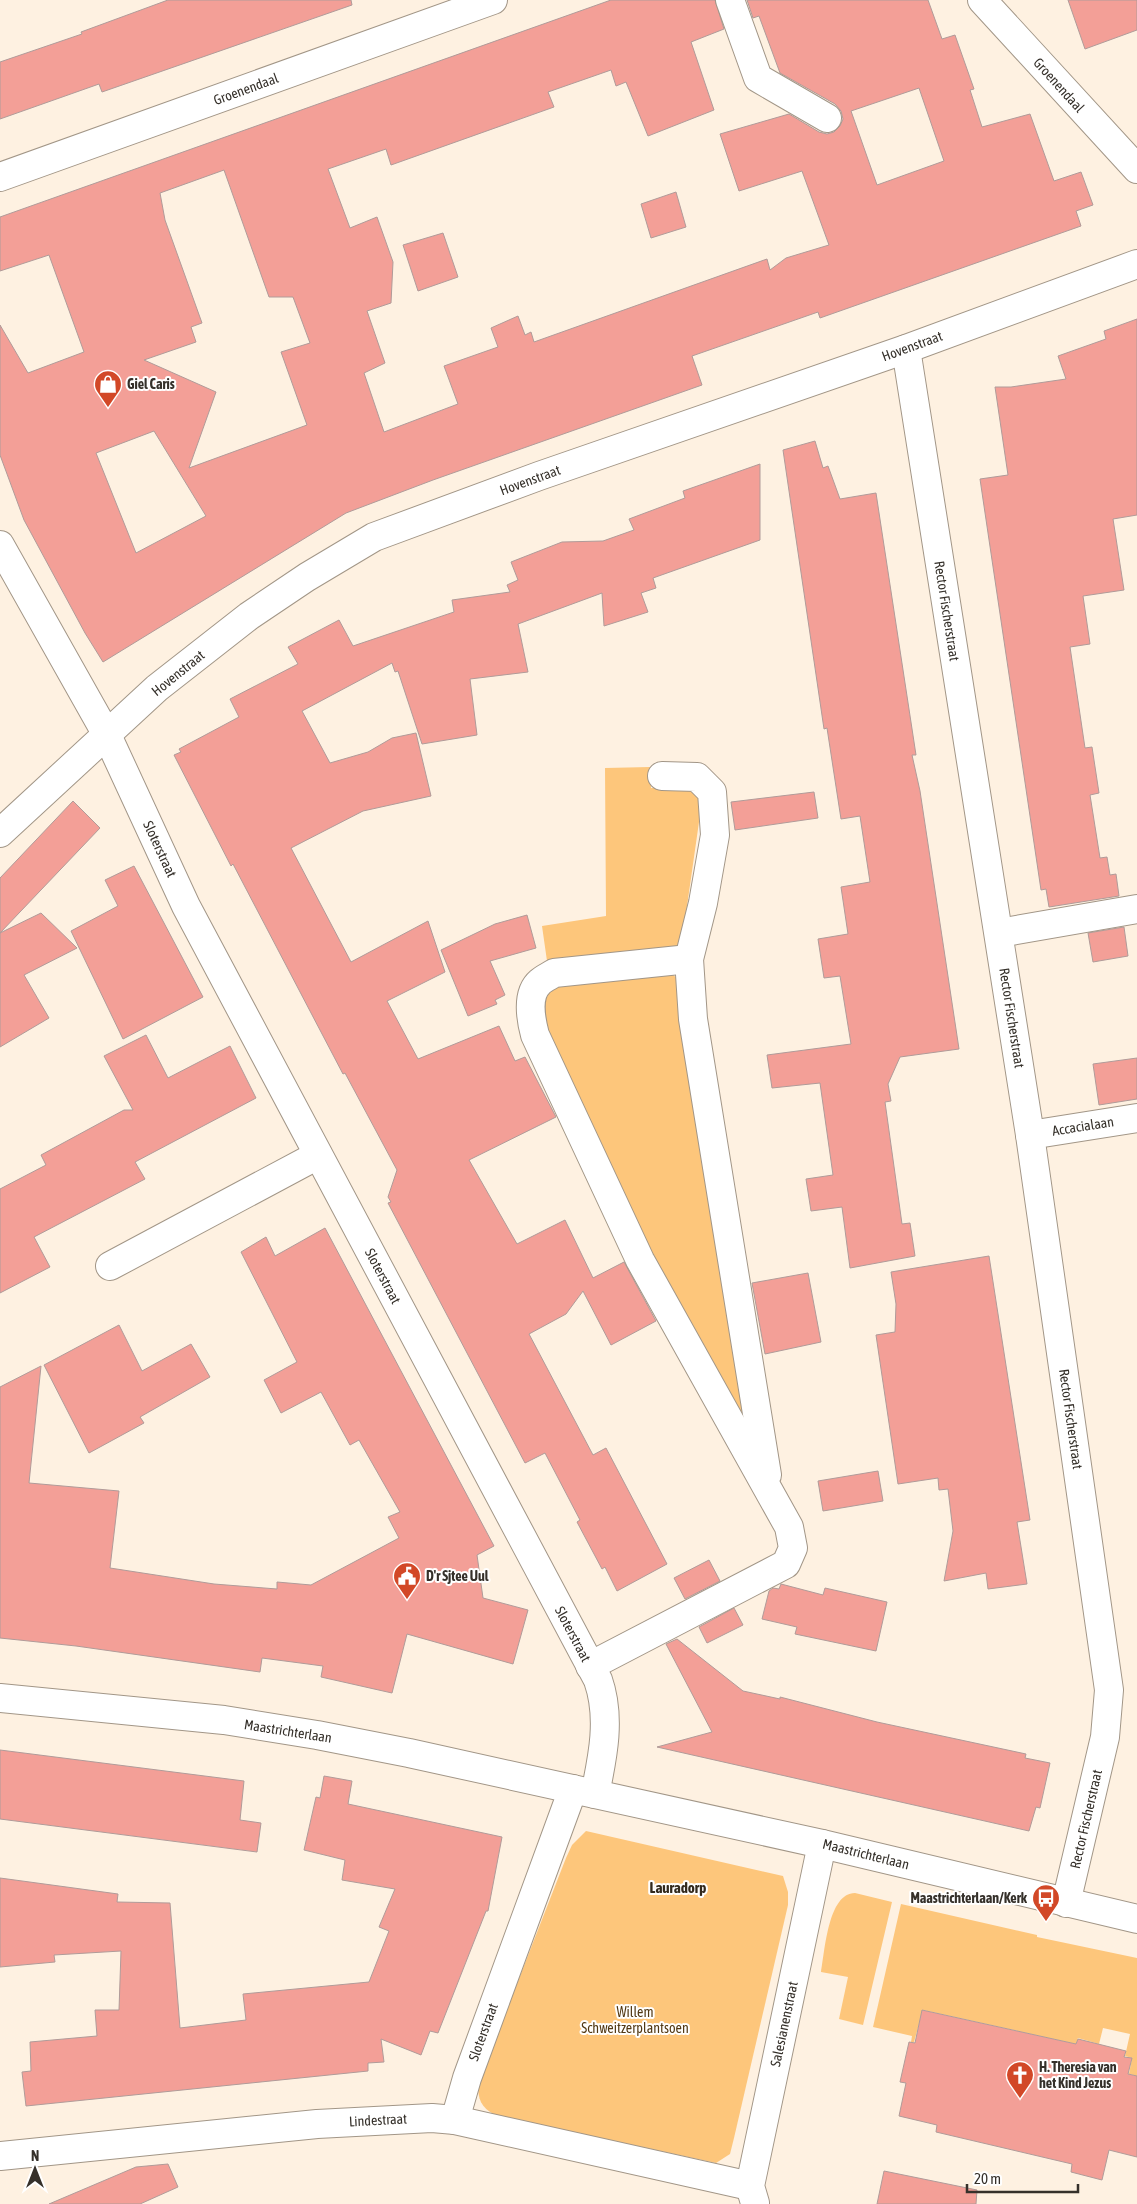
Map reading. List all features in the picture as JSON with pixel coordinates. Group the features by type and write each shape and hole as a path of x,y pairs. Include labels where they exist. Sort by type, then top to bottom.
{"street":[{"name":"Groenendaal","path":"0,178 493,0"},
{"path":"730,0 758,78 826,118"},
{"name":"Groenendaal","path":"982,0 1137,170"},
{"name":"Hovenstraat","path":"0,833 157,688 249,616 307,577 374,537 548,473 906,349 1137,264"},
{"name":"Rector Fischerstraat","path":"906,349 1030,1134 1109,1690 1105,1736 1066,1903"},
{"name":"Sloterstraat","path":"0,545 107,735 186,906 598,1680 604,1698 606,1727 584,1791 466,2078 455,2120"},
{"path":"662,776 697,778 712,792 715,835 703,903 689,959 693,1019 770,1493"},
{"path":"999,933 1137,909"},
{"path":"590,1666 786,1564 794,1548 789,1527 640,1260 535,1035 531,1019 531,1000 538,982 554,973 689,959"},
{"name":"Accacialaan","path":"1030,1134 1137,1118"},
{"path":"110,1266 318,1155"},
{"name":"Maastrichterlaan","path":"0,1698 224,1720 409,1752 822,1844 1137,1919"},
{"name":"Salesianenstraat","path":"753,2195 822,1844"},
{"name":"Lindestraat","path":"0,2156 317,2124 432,2118 455,2120 753,2195"}],"green space":[{"path":"650,767 651,788 686,787 702,801 682,941 671,951 548,968 542,926 606,916 605,768"},
{"path":"666,970 677,978 756,1453 650,1249 645,1251 541,1026 540,1005 555,983"},
{"name":"Willem Schweitzerplantsoen","path":"586,1831 783,1876 788,1892 788,1905 734,2138 730,2154 716,2163 499,2116 484,2107 478,2093 479,2081 566,1858 572,1845"},
{"path":"855,1893 892,1902 863,2025 839,2019 848,1977 821,1972 826,1938 833,1912 839,1902 846,1896"},
{"path":"901,1904 1037,1935 1037,1937 1137,1958 1137,2076 1129,2074 1132,2058 1125,2056 1130,2034 1103,2028 1099,2044 1078,2038 1076,2044 923,2010 914,2042 911,2042 912,2036 873,2027"}],"building":[{"path":"168,0 351,0 352,5 102,92 99,84 0,119 0,62 82,34 81,32"},
{"path":"611,0 715,0 724,29 691,42 714,110 648,136 626,82 616,86 611,70 548,92 554,107 391,165 386,149 328,169 350,228 377,217 393,262 391,303 367,311 385,363 364,373 384,432 458,404 444,366 498,347 491,328 518,316 525,335 531,332 534,342 767,259 770,270 786,258 829,245 802,171 739,191 720,134 789,114 819,132 827,134 834,132 840,126 843,119 841,111 835,104 780,73 759,16 753,18 747,0 928,0 942,39 955,35 974,89 970,90 982,127 1030,114 1054,181 1081,172 1093,205 1076,211 1081,226 820,318 818,312 692,356 702,385 433,480 346,513 103,662 85,633 24,520 0,455 0,325 28,373 84,352 49,255 0,271 0,217","holes":["919,88 944,161 877,185 851,111","224,170 269,297 293,297 310,343 281,352 307,425 189,468 216,392 144,360 196,342 191,327 202,323 165,220 160,193","154,431 206,516 136,553 96,453"]},
{"path":"1068,0 1137,0 1137,30 1085,49"},
{"path":"676,192 686,227 651,238 641,204"},
{"path":"443,233 458,277 418,291 403,245"},
{"path":"1137,319 1137,515 1113,519 1124,590 1083,596 1090,644 1070,647 1085,748 1092,747 1099,793 1090,795 1100,858 1107,857 1110,875 1116,874 1119,896 1049,907 1046,889 1041,890 980,479 1008,475 995,387 1011,387 1066,379 1058,356 1106,339 1104,331"},
{"path":"815,441 823,468 828,466 840,499 876,493 916,755 912,755 920,791 959,1049 900,1057 888,1084 891,1101 885,1102 902,1224 910,1223 915,1256 850,1268 842,1207 811,1211 806,1179 833,1175 820,1083 772,1088 767,1055 851,1044 840,976 824,978 818,939 848,934 841,887 870,882 860,816 841,819 827,728 824,729 783,450"},
{"path":"760,464 760,540 653,578 656,588 641,593 648,612 604,626 602,593 518,624 528,672 470,679 477,735 422,744 398,671 395,672 392,663 302,711 330,763 368,752 392,738 416,733 431,796 363,811 291,848 351,962 428,921 445,972 387,1001 418,1059 499,1026 515,1061 525,1057 556,1117 469,1160 517,1244 565,1220 593,1278 624,1262 656,1321 611,1345 583,1291 566,1314 529,1334 593,1455 606,1448 667,1564 617,1591 605,1567 602,1569 577,1522 580,1520 545,1453 525,1463 388,1203 391,1202 388,1197 397,1170 345,1073 343,1074 233,864 231,866 174,755 181,752 179,749 239,717 230,699 298,664 288,647 339,620 353,646 454,612 452,600 510,592 507,585 518,580 511,562 562,542 603,541 634,530 629,519 685,498 683,491"},
{"path":"814,792 818,818 735,830 731,802"},
{"path":"73,801 100,828 0,933 0,878"},
{"path":"134,866 203,997 123,1039 71,931 118,906 105,880"},
{"path":"41,913 77,948 24,975 49,1018 0,1047 0,933"},
{"path":"527,915 536,948 490,961 505,995 495,1000 497,1004 468,1016 441,950 495,924"},
{"path":"1124,927 1128,956 1093,962 1088,933"},
{"path":"146,1035 168,1078 230,1046 256,1098 135,1162 145,1179 34,1237 50,1267 0,1293 0,1189 46,1165 41,1155 124,1110 133,1110 104,1056"},
{"path":"1137,1058 1137,1099 1099,1105 1093,1064"},
{"path":"325,1228 494,1546 477,1555 483,1598 528,1610 513,1664 407,1634 392,1693 321,1677 323,1666 262,1658 260,1672 76,1646 0,1638 0,1387 41,1366 29,1483 119,1491 110,1568 214,1584 277,1589 277,1582 311,1585 399,1538 388,1517 400,1512 359,1440 350,1445 321,1392 281,1413 264,1380 297,1362 241,1252 266,1237 275,1256"},
{"path":"989,1256 1030,1520 1017,1522 1027,1584 988,1589 986,1573 944,1581 953,1531 948,1489 939,1490 938,1478 898,1484 876,1335 895,1332 896,1304 891,1272"},
{"path":"808,1273 821,1342 765,1354 752,1283"},
{"path":"119,1325 142,1371 191,1344 210,1377 140,1417 144,1423 89,1453 44,1365"},
{"path":"878,1471 883,1501 823,1511 818,1481"},
{"path":"709,1560 720,1581 685,1599 674,1578"},
{"path":"781,1584 823,1595 825,1588 887,1602 876,1651 795,1634 797,1627 762,1619 769,1591 773,1588 779,1589"},
{"path":"734,1608 743,1625 707,1643 699,1627"},
{"path":"677,1639 743,1691 780,1699 780,1697 877,1722 1026,1754 1025,1758 1050,1763 1040,1808 1036,1807 1029,1831 657,1747 712,1732 666,1644"},
{"path":"0,1750 244,1781 240,1820 261,1823 257,1852 0,1819"},
{"path":"324,1776 352,1781 348,1804 502,1837 488,1911 486,1911 438,2033 430,2031 421,2055 381,2039 384,2062 368,2063 368,2071 26,2106 22,2072 31,2071 30,2042 97,2036 95,2010 119,2010 121,1951 54,1955 55,1962 0,1967 0,1878 118,1894 117,1902 170,1903 180,2028 246,2020 243,1994 369,1982 389,1931 379,1927 395,1889 342,1880 345,1860 304,1850 316,1797 320,1798"},
{"name":"H. Theresia van het Kind Jezus","path":"922,2010 1076,2044 1078,2039 1126,2051 1124,2057 1132,2058 1128,2074 1137,2076 1137,2157 1109,2150 1102,2180 1071,2172 1072,2164 936,2132 937,2125 899,2116 906,2083 900,2082 909,2042 915,2043"},
{"path":"168,2164 178,2187 140,2204 49,2204 136,2167"},
{"path":"884,2171 977,2190 976,2204 877,2204"}],"place":[{"name":"Giel Caris","path":"108,408"},
{"name":"D'r Sjtee Uul","path":"407,1600"},
{"name":"Maastrichterlaan/Kerk","path":"1046,1922"},
{"name":"H. Theresia van het Kind Jezus","path":"1020,2099"}],"district":[{"name":"Lauradorp","path":"678,1887"}]}
